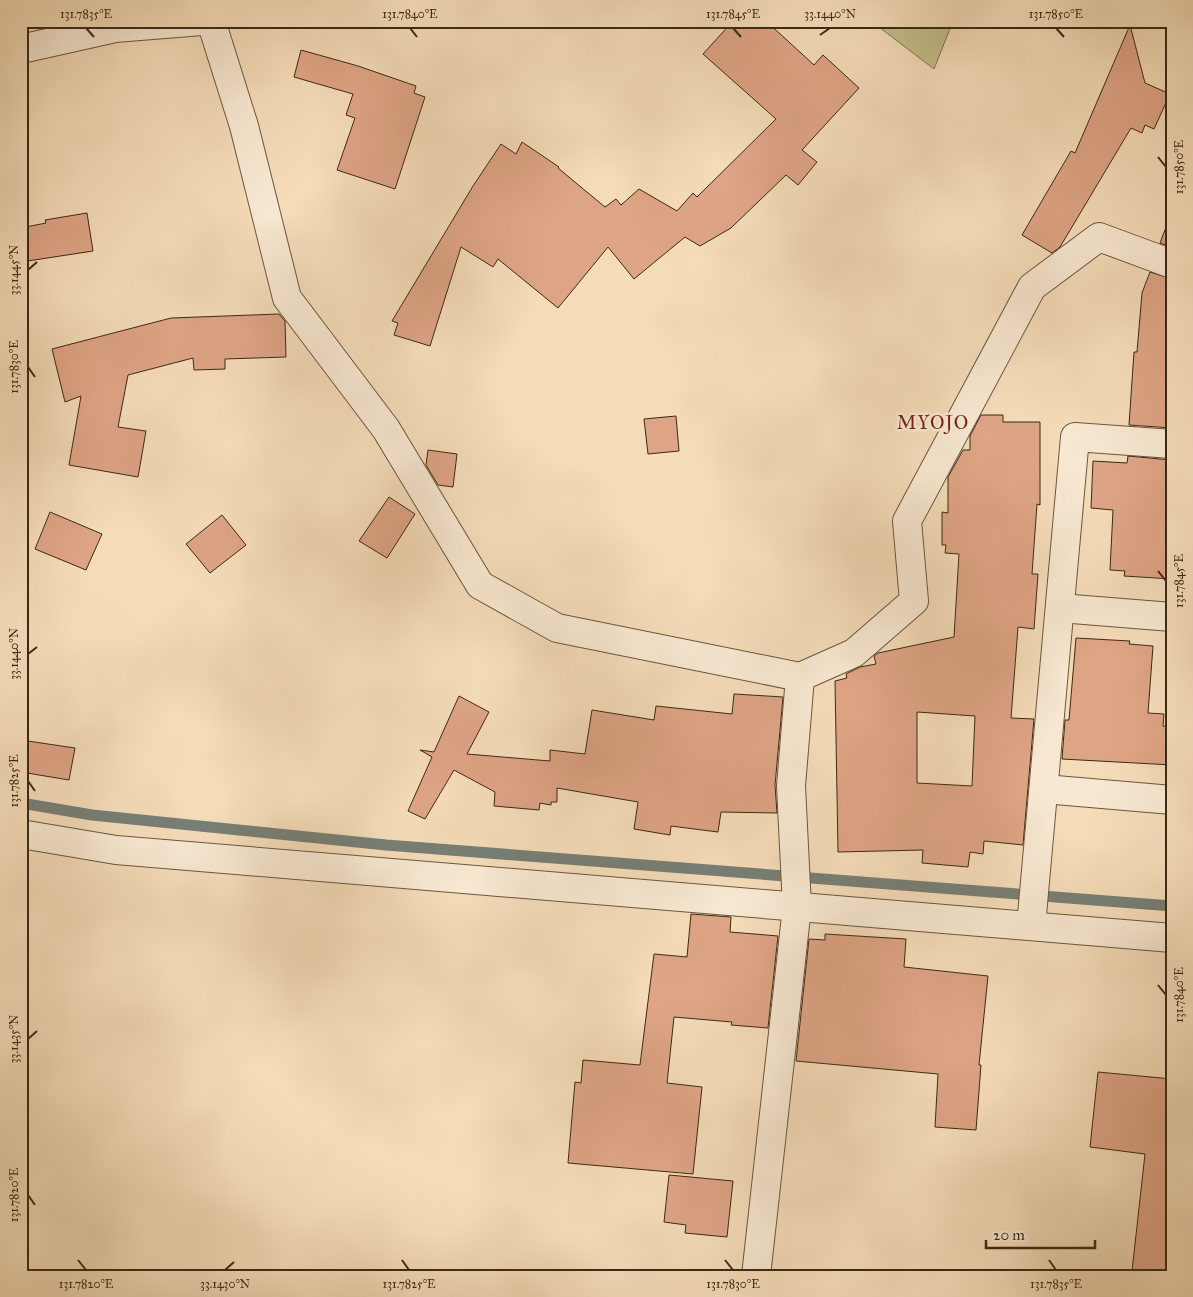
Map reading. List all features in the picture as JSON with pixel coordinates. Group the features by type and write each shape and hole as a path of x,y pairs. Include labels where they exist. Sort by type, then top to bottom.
{"street":[{"path":"21,49 115,28 202,21"},
{"path":"211,21 244,126 287,298 386,428 480,585 557,628 800,677 854,653 914,601 907,521 1032,287 1099,237 1172,264"},
{"path":"1032,920 1075,437 1172,444"},
{"path":"1060,608 1172,617"},
{"path":"756,1276 796,900 791,786 800,677"},
{"path":"1044,790 1172,800"},
{"path":"21,834 116,850 796,900 1032,920 1172,938"}],"shaded area":[{"path":"871,21 953,21 934,69"}],"building":[{"path":"733,21 766,21 814,65 823,55 859,88 802,150 817,162 798,185 786,175 731,228 700,246 685,237 634,279 608,247 558,308 498,259 493,267 461,247 430,346 394,335 398,323 392,321 473,186 501,144 516,154 522,142 559,167 605,207 616,199 621,205 639,189 677,211 693,193 697,197 776,119 703,54"},
{"path":"1130,25 1145,83 1170,94 1154,129 1145,125 1142,133 1131,128 1060,247 1052,253 1022,235 1071,151 1075,153"},
{"path":"301,50 358,66 416,86 414,93 425,97 395,189 337,170 355,118 346,115 353,94 294,77"},
{"path":"87,213 93,251 21,262 21,228 46,223 45,220"},
{"path":"1168,222 1172,222 1172,247 1160,243"},
{"path":"1150,272 1172,279 1172,428 1129,425 1134,352 1137,352 1142,293"},
{"path":"279,314 285,321 286,357 225,359 225,369 194,370 193,358 128,375 118,427 146,431 138,477 69,465 81,396 65,402 52,349 171,318"},
{"path":"981,415 1003,415 1003,422 1040,422 1040,505 1037,504 1032,574 1038,574 1034,629 1018,627 1011,718 1034,719 1023,845 984,841 983,854 970,852 968,867 922,863 923,850 838,852 835,681 847,678 846,674 860,667 876,664 874,656 878,653 954,637 959,554 945,553 946,545 942,545 942,512 948,513 948,477 963,450 970,450 970,436","holes":["917,712 975,716 972,786 917,783"]},
{"path":"676,416 679,451 648,454 644,419"},
{"path":"428,450 457,454 453,487 438,485 426,465"},
{"path":"1128,456 1171,460 1168,503 1172,503 1172,579 1124,576 1125,571 1110,570 1113,510 1091,508 1093,461 1127,463"},
{"path":"389,497 415,514 387,558 359,541"},
{"path":"50,512 102,534 86,570 35,549"},
{"path":"222,515 246,545 210,573 186,544"},
{"path":"1076,638 1130,641 1129,644 1153,646 1148,713 1164,714 1163,726 1172,727 1172,765 1062,759 1065,720 1069,720"},
{"path":"734,694 783,697 775,785 777,813 721,812 718,832 671,826 670,835 634,829 638,802 557,788 557,802 551,802 551,805 540,803 539,810 494,806 495,792 454,770 425,819 408,811 432,757 420,750 434,752 459,696 489,712 467,754 550,761 550,750 585,754 592,710 654,720 656,706 732,714"},
{"path":"21,740 75,748 69,780 21,772"},
{"path":"691,914 731,917 730,932 778,936 768,1028 731,1025 732,1022 674,1017 667,1083 702,1087 693,1174 568,1163 575,1082 581,1083 583,1060 640,1065 654,954 687,957"},
{"path":"825,934 906,939 904,967 988,976 979,1065 981,1065 976,1130 935,1127 938,1074 796,1061 809,939 825,940"},
{"path":"1098,1072 1172,1079 1172,1276 1132,1271 1145,1154 1090,1147"},
{"path":"669,1175 733,1181 727,1237 685,1233 686,1225 664,1222"}],"waterway":[{"path":"21,803 92,815 386,845 1172,906"}],"district":[{"name":"MYOJO","path":"933,422"}]}
